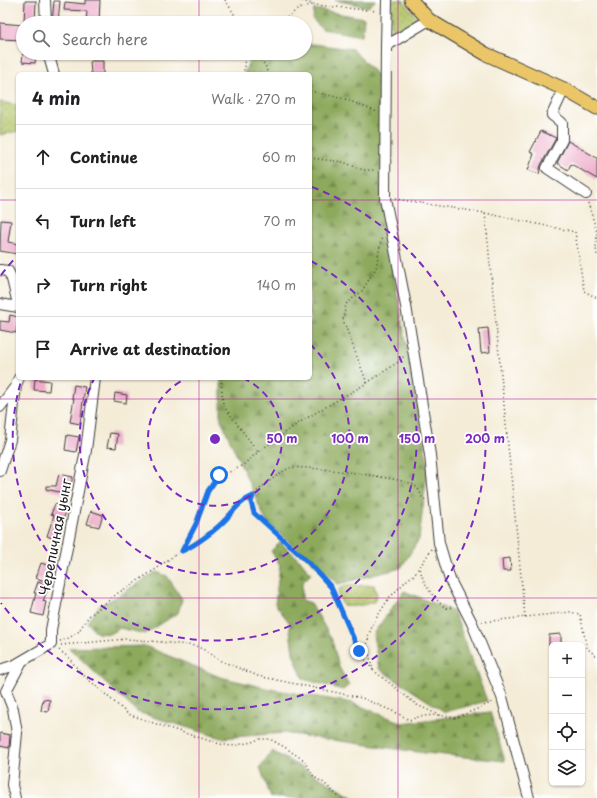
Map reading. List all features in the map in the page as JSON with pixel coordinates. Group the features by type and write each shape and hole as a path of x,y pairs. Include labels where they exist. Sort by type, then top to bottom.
{"main road":[{"path":"412,0 429,20 486,54 564,90 597,108"}],"street":[{"path":"45,0 46,16"},
{"path":"387,3 385,198 413,346 430,455 439,543 450,580 472,622 502,698 529,798"},
{"path":"386,46 429,20"},
{"path":"50,60 53,72"},
{"path":"564,90 552,115 562,123 562,140 547,168 586,194"},
{"path":"0,270 8,271 12,279 16,297"},
{"path":"0,304 16,306"},
{"name":"Черепичная уынг","path":"51,644 51,630 86,450 95,380"},
{"path":"0,407 17,382"},
{"path":"0,471 10,440 17,382"},
{"path":"0,670 22,661 51,644"},
{"path":"15,798 12,785 17,733 13,709 6,691 22,661"}],"path":[{"path":"225,0 235,16"},
{"path":"298,0 316,5 379,12 387,3"},
{"path":"289,16 296,10 305,6 316,5"},
{"path":"246,60 246,72"},
{"path":"261,60 267,67 267,72"},
{"path":"243,72 245,68"},
{"path":"312,91 345,98 386,116"},
{"path":"312,158 343,162 363,170 385,171"},
{"path":"586,194 597,232 597,256"},
{"path":"385,198 485,213 575,232 584,291 597,298"},
{"path":"485,213 525,617"},
{"path":"367,383 343,320 346,304 362,290 376,268 381,240 391,225"},
{"path":"182,551 196,524 208,491 219,475 232,471 243,465 258,452 300,422 367,383 398,362 413,346"},
{"path":"221,380 223,405 258,452"},
{"path":"51,644 70,638 78,632 89,616 106,602 212,532 227,518 235,507 253,496 278,475 290,468 319,468 392,478 414,485 420,492 422,498 435,502"},
{"path":"253,496 251,502 254,513 309,563 331,587 347,620 355,643 373,670 417,705 439,715"},
{"path":"373,670 367,645 369,634 374,622 389,598 414,575 430,550 439,543"},
{"path":"420,565 420,574 427,588 437,601 445,608 463,605"},
{"path":"472,622 570,612 580,614 587,648 597,657"},
{"path":"51,644 63,645 126,639 152,640 196,646 206,650 219,660 258,676 362,698 397,713 409,720 421,716 439,715 456,718 502,698"},
{"path":"51,644 68,657 81,673 128,714 193,736 231,746 252,742 259,739 270,739 304,760 314,777 324,783 340,798"}],"green space":[{"path":"335,0 376,0 368,7"},
{"path":"392,0 403,0 419,21 391,38"},
{"path":"314,9 364,18 362,36 322,29 313,20"},
{"path":"312,44 352,49 383,81 380,180 395,282 428,465 419,539 401,568 338,584 267,523 221,420 221,380 312,380 312,72 245,72 249,60 312,60"},
{"path":"0,102 16,105 16,131 0,135"},
{"path":"280,542 301,561 311,574 302,583 302,600 311,603 332,640 339,667 349,685 343,690 303,679 293,653 289,622 275,604 280,565 271,551"},
{"path":"156,572 167,576 182,599 178,613 145,634 120,628 109,634 97,633 87,622 99,606"},
{"path":"374,585 377,595 374,602 358,606 347,606 343,605 338,595 339,589 345,586"},
{"path":"404,591 454,612 487,701 445,712 379,669 373,634"},
{"path":"145,646 220,677 270,689 353,703 402,723 490,712 505,761 425,753 283,733 221,738 137,712 69,648"},
{"path":"272,751 356,798 271,798 260,767"}],"building":[{"path":"85,0 100,0 99,16 87,16 87,11 64,10 65,2 85,4"},
{"path":"25,1 36,1 35,16 24,16"},
{"path":"54,1 60,1 59,16 53,16"},
{"path":"0,23 16,24 16,40 0,39"},
{"path":"22,60 35,60 35,63 22,62"},
{"path":"90,61 103,61 103,72 91,72"},
{"path":"541,131 556,138 541,165 539,174 528,170 534,154 530,152"},
{"path":"568,141 597,158 597,179 571,164 568,170 557,163"},
{"path":"1,220 11,221 8,242 16,244 16,254 0,251"},
{"path":"10,315 16,316 16,333 0,330 0,321 9,322"},
{"path":"488,328 490,352 481,353 479,329"},
{"path":"35,380 50,381 49,391 34,390"},
{"path":"74,385 85,387 80,424 70,422 74,398 72,398"},
{"path":"115,393 127,395 126,403 114,401"},
{"path":"110,433 118,434 116,448 107,447"},
{"path":"67,435 79,437 76,452 65,450"},
{"path":"59,474 73,477 68,494 46,489 46,486 56,486"},
{"path":"55,504 67,508 57,540 47,536 54,515 51,514"},
{"path":"91,511 103,515 99,527 87,524"},
{"path":"510,558 511,571 503,571 502,559"},
{"path":"41,563 50,566 45,581 36,578"},
{"path":"38,582 49,586 43,601 46,602 43,616 31,613 36,593 34,593"},
{"path":"561,634 561,642 549,642 549,635"},
{"path":"43,699 50,700 48,712 41,711"},
{"path":"0,733 10,735 9,748 0,746"}],"route":[{"path":"219,475 208,491 196,524 182,551 212,532 227,518 235,507 253,496 251,502 254,513 309,563 331,587 347,620 359,651"}]}
